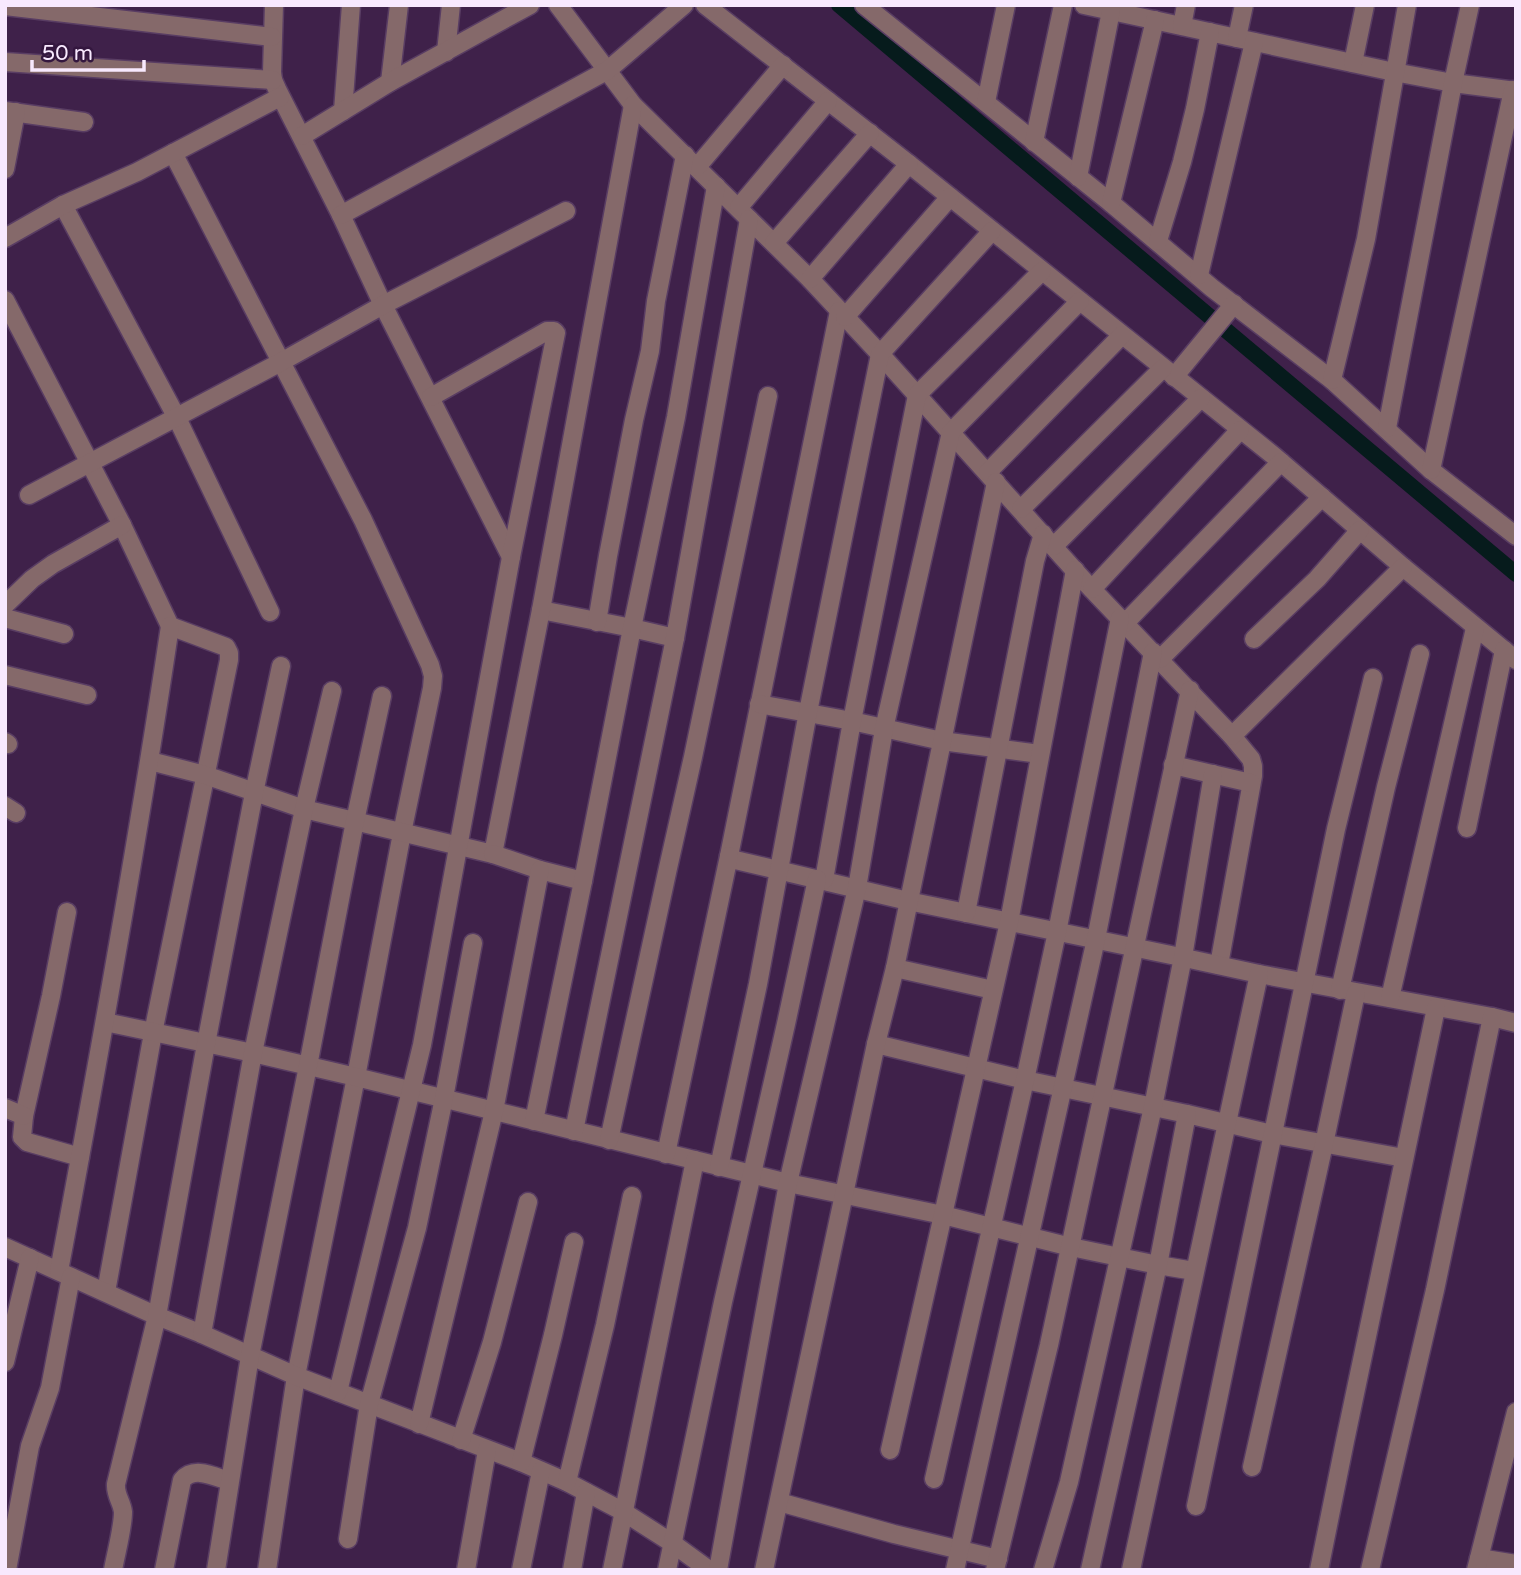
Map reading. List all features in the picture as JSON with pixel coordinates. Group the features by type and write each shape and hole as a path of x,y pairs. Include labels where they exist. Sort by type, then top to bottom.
{"street":[{"path":"274,5 273,80 280,97 302,136 383,306 511,557"},
{"path":"343,111 351,5"},
{"path":"390,82 398,5"},
{"path":"446,52 451,5"},
{"path":"302,136 390,82 530,5"},
{"path":"558,5 633,105 810,279 1251,759 1251,783 1219,965"},
{"path":"341,215 608,70 684,5"},
{"path":"705,5 870,133 1281,462 1510,655 1467,828"},
{"path":"864,5 1332,380 1431,470 1516,536"},
{"path":"986,103 1006,5"},
{"path":"1034,142 1063,5"},
{"path":"1084,5 1145,14 1182,26 1394,72 1514,91 1431,470"},
{"path":"1182,26 1186,5"},
{"path":"1199,275 1246,40 1244,5"},
{"path":"1353,63 1365,5"},
{"path":"1332,380 1366,239 1407,5"},
{"path":"1387,428 1470,5"},
{"path":"5,6 272,37"},
{"path":"1078,177 1111,11"},
{"path":"1111,203 1145,14"},
{"path":"1158,242 1182,162 1210,32"},
{"path":"5,62 273,80"},
{"path":"597,622 634,420 650,351 656,301 691,161 783,65"},
{"path":"5,237 280,97"},
{"path":"574,1131 675,638 744,213 828,101"},
{"path":"492,854 541,610 633,105"},
{"path":"5,169 11,112 84,122"},
{"path":"774,243 870,133"},
{"path":"173,153 363,520 433,676 296,1376 267,1570"},
{"path":"810,279 909,164"},
{"path":"534,1121 676,417 716,186"},
{"path":"666,1154 758,704 842,314 950,197"},
{"path":"64,205 177,418 270,612"},
{"path":"29,495 566,211"},
{"path":"719,1167 758,984 808,712 880,354 992,231"},
{"path":"667,1570 723,1302 820,880 917,394 1042,271"},
{"path":"5,300 122,525 170,626 150,761 80,1157 52,1380 30,1446 8,1570"},
{"path":"718,1570 788,1183 857,888 884,729 951,432 1080,301"},
{"path":"1021,509 1168,372 1187,360 1234,304"},
{"path":"338,1392 412,1091 554,331 547,331 431,397"},
{"path":"764,1570 876,1044 895,968 942,741 992,477 1122,335"},
{"path":"609,1140 694,757 768,396"},
{"path":"966,913 1035,561 1048,540 1201,398"},
{"path":"1092,589 1241,430"},
{"path":"933,1479 1025,1080 1122,620 1281,462"},
{"path":"955,1570 1096,939 1156,655 1322,498"},
{"path":"5,605 52,564 122,525"},
{"path":"1254,639 1317,579 1360,530"},
{"path":"1232,736 1403,567"},
{"path":"890,1450 1009,922 1075,570"},
{"path":"541,610 675,638"},
{"path":"5,618 64,634"},
{"path":"106,1292 153,1033 229,660 226,647 170,626"},
{"path":"1391,998 1475,628"},
{"path":"1252,1467 1324,1144 1348,992 1386,787 1420,654"},
{"path":"113,1570 123,1512 115,1488 157,1316 206,1044 281,666"},
{"path":"5,675 87,695"},
{"path":"1196,1506 1336,829 1373,678"},
{"path":"779,1502 960,1551 997,1565 1071,1247 1190,690"},
{"path":"202,1334 253,1053 331,691"},
{"path":"216,1570 250,1356 382,696"},
{"path":"758,704 942,741 1040,754"},
{"path":"150,761 205,775 304,809 492,854 583,881"},
{"path":"1174,765 1251,783"},
{"path":"1043,1570 1069,1482 1153,1107 1183,957 1213,774"},
{"path":"729,856 732,859 908,901 1303,984 1516,1023"},
{"path":"419,1424 494,1111 540,870"},
{"path":"67,912 24,1116 22,1137 23,1140 80,1157"},
{"path":"348,1539 369,1404 417,1228 473,943"},
{"path":"895,968 993,990"},
{"path":"1131,1570 1259,974"},
{"path":"1320,1570 1436,1008"},
{"path":"1370,1570 1435,1290 1492,1017"},
{"path":"105,1022 356,1077 753,1175 943,1215 1071,1247 1194,1271"},
{"path":"876,1044 1272,1134 1404,1158"},
{"path":"5,1108 24,1116"},
{"path":"1090,1570 1158,1265 1187,1114"},
{"path":"612,1570 695,1160"},
{"path":"567,1482 605,1325 632,1196"},
{"path":"461,1440 492,1342 528,1202"},
{"path":"521,1462 574,1242"},
{"path":"5,1247 296,1376 567,1482 622,1511 709,1570"},
{"path":"5,1362 30,1258"},
{"path":"1516,1412 1477,1564 1516,1564"},
{"path":"466,1570 487,1450"},
{"path":"521,1570 541,1471"},
{"path":"163,1570 184,1476 198,1472 229,1481"},
{"path":"572,1570 586,1492"}],"waterway":[{"path":"839,5 1516,574"}]}
